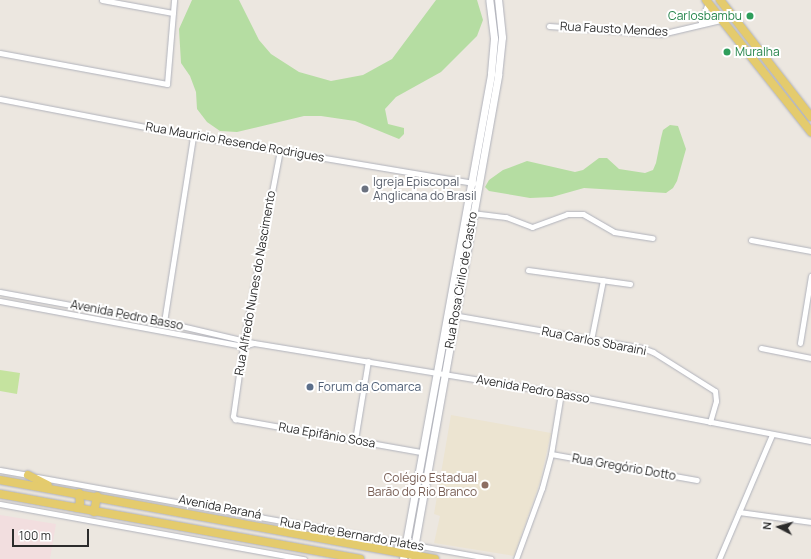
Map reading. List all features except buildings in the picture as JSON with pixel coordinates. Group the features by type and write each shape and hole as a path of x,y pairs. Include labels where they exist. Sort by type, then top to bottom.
{"main road":[{"path":"489,0 493,13 495,74"},
{"path":"403,556 446,314 474,183 502,37 501,11 498,0"},
{"path":"720,0 811,116"},
{"path":"707,1 720,20 811,132"},
{"path":"493,13 501,11"},
{"name":"Rua Rosa Cirilo de Castro","path":"412,557 472,213 474,183"},
{"path":"450,295 458,297"},
{"path":"28,475 60,490"},
{"name":"Avenida Paraná","path":"0,480 98,496 403,556 435,559"},
{"path":"77,508 80,503 79,493"},
{"path":"0,494 360,559"},
{"path":"94,512 98,496"},
{"path":"317,559 325,553"}],"street":[{"path":"102,0 173,13"},
{"path":"0,53 167,84 174,0"},
{"path":"701,22 707,1"},
{"name":"Rua Fausto Mendes","path":"549,26 661,34 678,32 701,22 720,20"},
{"name":"Rua Mauricio Resende Rodrigues","path":"0,99 193,136 474,183"},
{"path":"164,322 193,136"},
{"name":"Rua Alfredo Nunes do Nascimento","path":"233,416 244,339 280,150"},
{"path":"472,213 506,217 532,227 567,214 583,214 614,232 653,238"},
{"path":"751,240 811,251"},
{"path":"528,270 630,284"},
{"path":"800,343 811,276"},
{"path":"591,340 603,280"},
{"name":"Avenida Pedro Basso","path":"0,292 164,322 244,339 254,343 561,393 772,435 811,441"},
{"name":"Avenida Pedro Basso","path":"0,301 243,346 254,343"},
{"name":"Rua Carlos Sbaraini","path":"446,314 653,352 715,391 716,401 710,422"},
{"path":"761,348 811,358"},
{"path":"355,440 368,362"},
{"path":"516,559 529,529 551,454 561,393"},
{"name":"Rua Epifânio Sosa","path":"233,416 235,419 421,452"},
{"path":"720,559 772,435"},
{"name":"Rua Gregório Dotto","path":"551,454 697,480"},
{"name":"Rua Padre Bernardo Plates","path":"0,470 491,559"},
{"path":"0,504 304,559"},
{"path":"739,512 811,522"}],"shaded area":[{"path":"451,415 551,433 540,482 514,556 434,543 440,516 434,514"},
{"path":"0,515 56,524 50,559 0,559"}],"green space":[{"path":"192,0 239,0 259,40 271,54 299,72 331,81 363,75 392,59 436,0 477,0 483,20 477,36 441,72 396,97 385,109 388,124 404,128 404,134 399,139 355,121 321,116 304,116 237,132 220,131 207,122 197,109 196,92 190,76 181,63 179,29"},
{"path":"670,125 678,126 686,149 677,181 673,188 666,193 584,188 552,197 530,198 489,191 485,187 489,180 503,170 527,161 575,172 583,170 599,158 607,158 619,169 645,173 653,170 656,163 663,130"},
{"path":"0,370 20,373 17,394 0,391"}],"place":[{"name":"Carlosbambu","path":"750,16"},
{"name":"Muralha","path":"727,52"},
{"name":"Igreja Episcopal Anglicana do Brasil","path":"365,189"},
{"name":"Forum da Comarca","path":"310,387"},
{"name":"Colégio Estadual Barão do Rio Branco","path":"485,485"}]}
